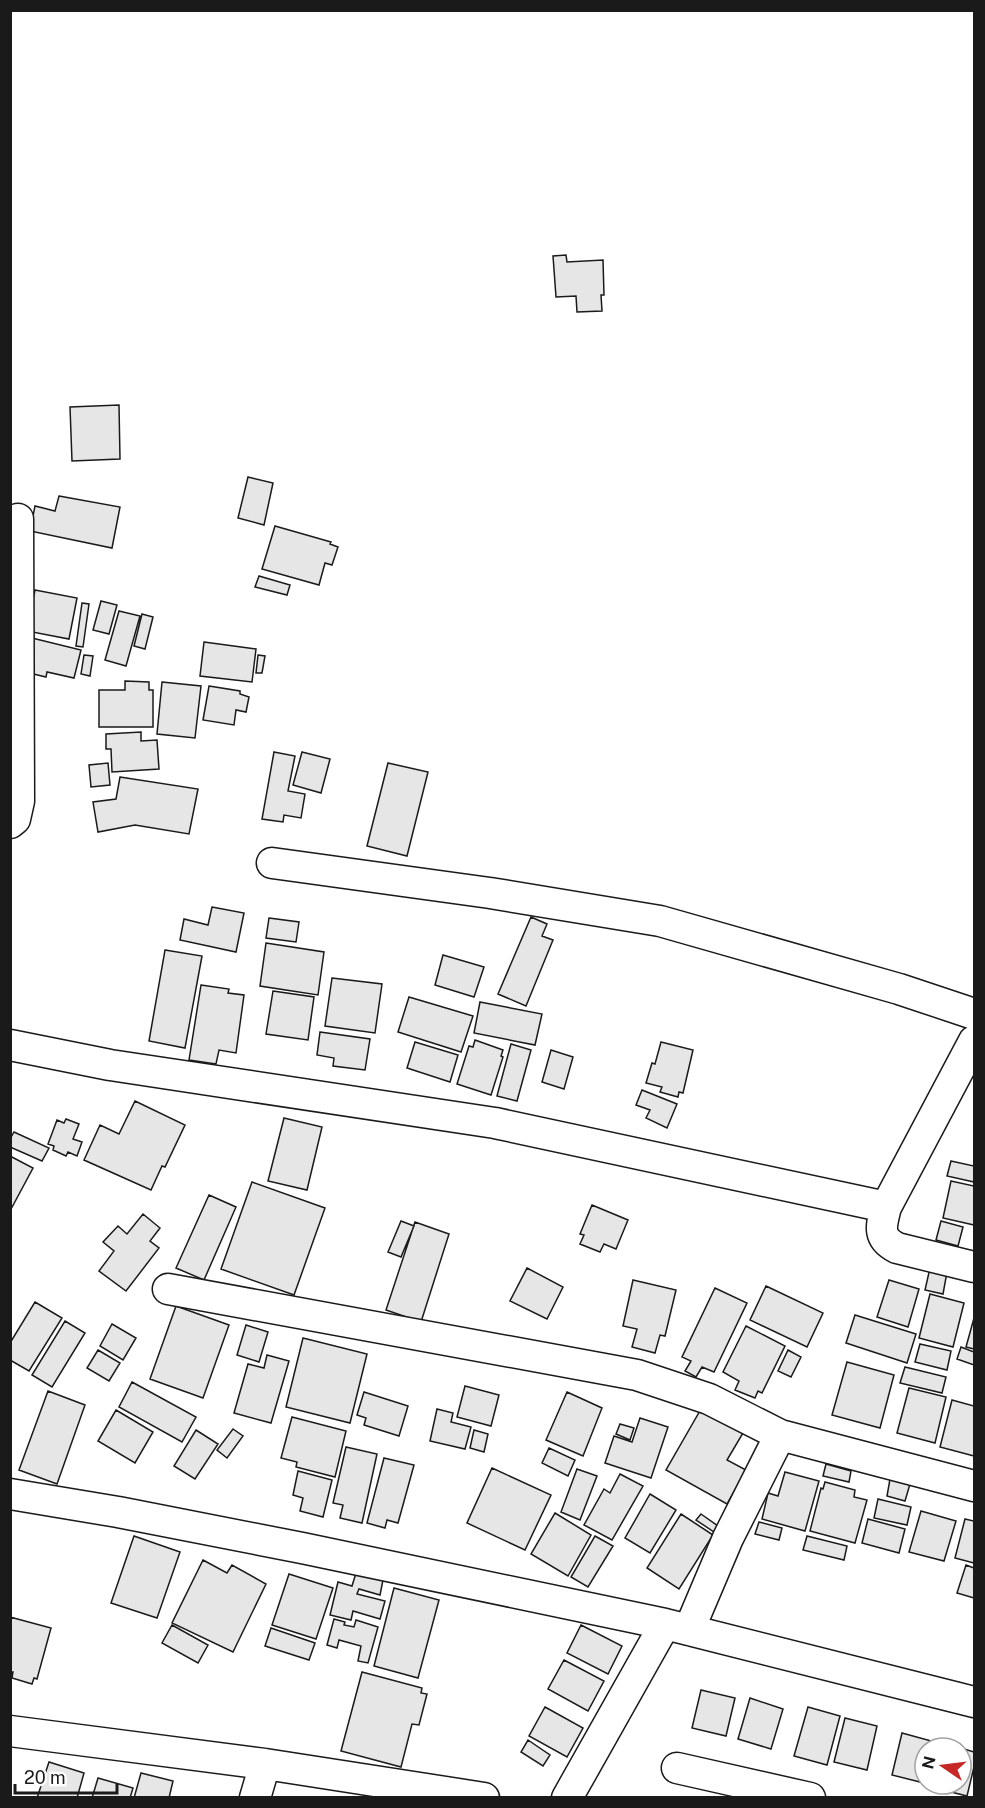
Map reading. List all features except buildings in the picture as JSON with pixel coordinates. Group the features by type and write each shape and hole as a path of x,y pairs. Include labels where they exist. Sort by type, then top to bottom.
{"street":[{"path":"10,823 15,819 19,801 18,519"},
{"path":"272,863 489,893 660,921 899,989 975,1014"},
{"path":"975,1041 886,1207 882,1229 883,1238 897,1248 975,1266"},
{"path":"10,1045 110,1065 495,1123 886,1207"},
{"path":"168,1289 637,1375 709,1399 780,1435 975,1486"},
{"path":"567,1797 677,1627 728,1538 780,1435"},
{"path":"10,1494 118,1512 302,1548 677,1627 975,1702"},
{"path":"10,1731 265,1764 484,1797"},
{"path":"255,1797 265,1764"},
{"path":"678,1768 810,1797"}]}
